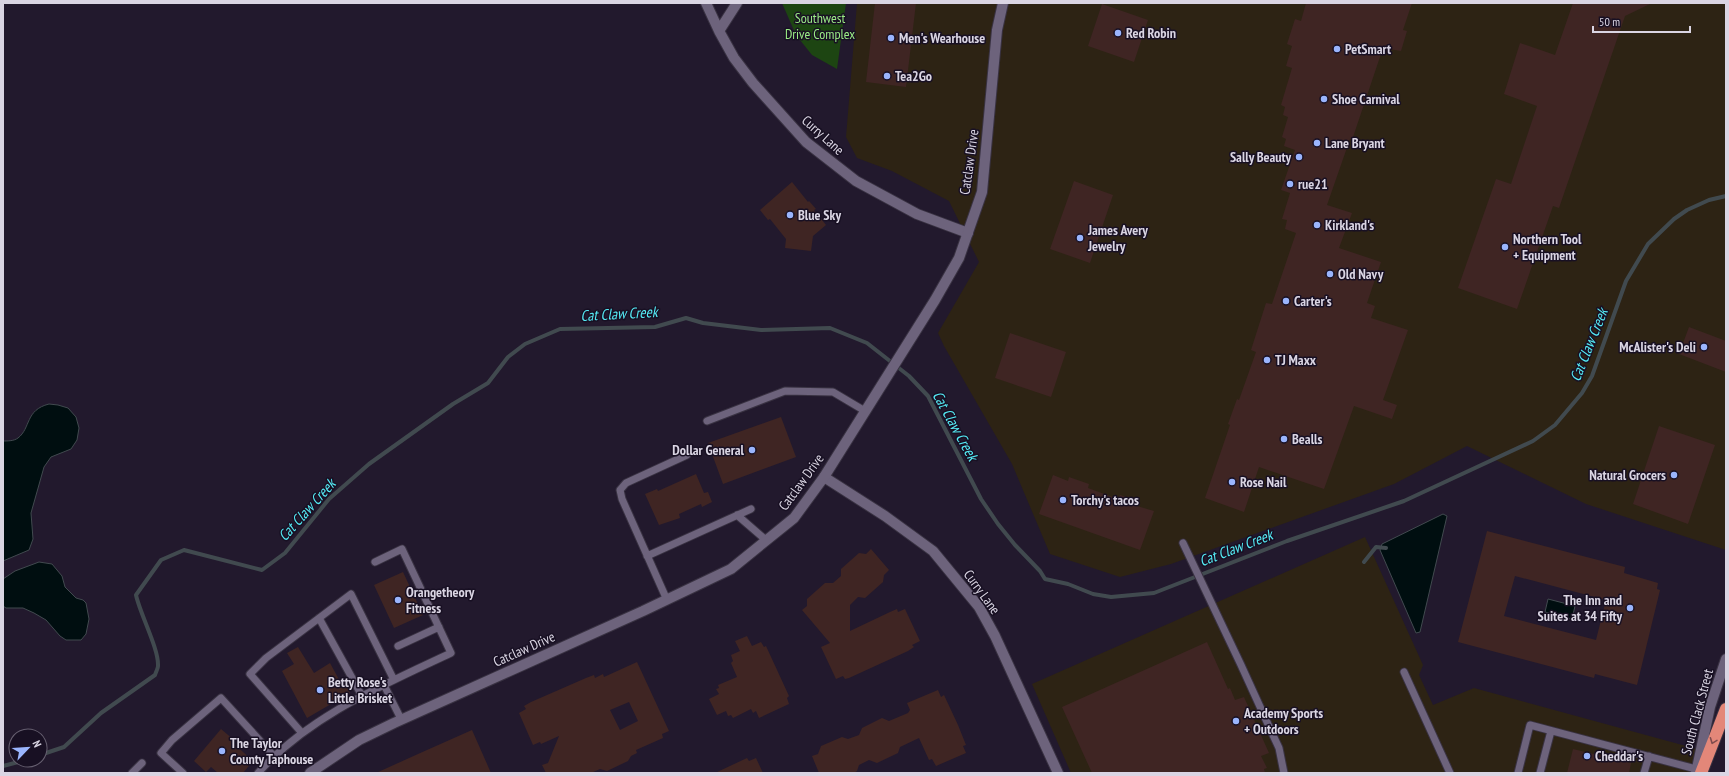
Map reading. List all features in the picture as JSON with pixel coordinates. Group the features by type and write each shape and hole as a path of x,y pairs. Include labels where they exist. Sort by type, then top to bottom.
{"highway":[{"path":"1698,772 1726,709"}],"street":[{"name":"Curry Lane","path":"706,3 734,58 753,83 806,142 856,181 917,214 968,233"},
{"path":"719,31 737,3"},
{"name":"Catclaw Drive","path":"310,773 359,740 402,719 667,600 731,568 767,541 794,518 824,477 935,300 959,258 982,192 997,30 1003,3"},
{"name":"Curry Lane","path":"824,477 933,550 979,607 995,636 1058,773"},
{"name":"South Clack Street","path":"1698,772 1710,707 1726,659"}],"lane":[{"path":"708,422 785,391 833,392 865,411"},
{"path":"667,600 622,499 620,490 626,483 687,455"},
{"path":"648,556 751,508"},
{"path":"737,515 767,541"},
{"path":"1182,543 1279,748 1284,773"},
{"path":"258,773 274,756 302,733 384,684 451,653 402,549 375,562"},
{"path":"302,733 250,674 266,658 351,594 394,680"},
{"path":"319,618 362,696"},
{"path":"398,646 439,627"},
{"path":"1404,672 1450,773"},
{"path":"384,684 402,719"},
{"path":"183,773 161,753 172,740 221,698 274,756"},
{"path":"1518,773 1530,725 1648,756 1698,772"},
{"path":"1540,773 1551,731"},
{"path":"1644,773 1648,756"},
{"path":"132,773 142,763"}],"shaded area":[{"path":"857,3 1726,3 1726,550 1586,504 1467,446 1394,484 1171,564 1120,577 1050,554 1012,464 938,333 979,262 949,201 892,171 857,158 846,137"},
{"path":"49,404 68,408 76,417 79,428 77,440 71,449 51,457 44,467 31,513 33,539 29,550 3,561 3,441 18,438 22,434 36,410"},
{"path":"1443,514 1447,516 1420,632 1416,633 1380,550 1382,544"},
{"path":"1365,537 1423,665 1419,675 1433,705 1474,688 1697,749 1691,773 1071,773 1032,684"},
{"path":"39,562 52,564 62,576 65,587 76,598 83,600 86,603 89,619 86,634 81,640 66,640 60,636 46,620 23,608 6,608 3,606 3,579 15,571"},
{"path":"1548,599 1575,606 1572,619 1545,612"}],"green space":[{"name":"Southwest Drive Complex","path":"782,3 846,3 837,69 812,55 796,35"}],"building":[{"path":"875,3 916,3 906,87 866,82"},
{"path":"1306,3 1412,3 1403,30 1407,31 1401,51 1383,48 1352,140 1350,139 1327,205 1352,213 1339,248 1381,262 1367,303 1375,306 1371,318 1408,330 1383,400 1397,405 1392,419 1354,406 1324,489 1259,467 1244,512 1205,498 1230,425 1228,424 1237,399 1239,400 1256,352 1251,350 1266,303 1272,304 1296,233 1285,229 1287,220 1282,219 1290,193 1281,190 1295,150 1284,146 1286,139 1282,137 1288,117 1283,115 1285,107 1281,105 1292,68 1286,66 1292,46 1287,44 1295,19 1301,21"},
{"path":"1573,3 1652,3 1625,16 1559,208 1553,206 1517,309 1458,288 1496,179 1511,184 1537,106 1504,94 1520,43 1555,55"},
{"name":"Red Robin","path":"1102,4 1148,20 1134,62 1088,46"},
{"path":"1074,181 1113,195 1090,263 1050,249"},
{"name":"Blue Sky","path":"792,182 808,202 809,201 816,209 814,210 826,225 813,236 811,251 785,248 786,239 770,219 768,220 760,210"},
{"name":"McAlister's Deli","path":"1689,327 1726,341 1726,372 1679,354"},
{"path":"1010,333 1066,352 1051,397 995,378"},
{"name":"Dollar General","path":"781,417 796,457 723,484 708,443"},
{"name":"Natural Grocers","path":"1659,426 1715,445 1688,524 1633,504"},
{"path":"696,474 704,493 708,492 712,502 702,507 701,504 679,514 680,518 659,525 645,494 657,489 658,491"},
{"path":"1053,475 1068,481 1069,477 1089,484 1088,488 1118,499 1120,495 1139,501 1137,506 1154,511 1140,550 1039,514"},
{"name":"The Inn and Suites at 34 Fifty","path":"1487,531 1625,567 1624,573 1658,583 1657,589 1660,590 1637,685 1595,674 1594,678 1458,642","holes":["1515,576 1606,600 1596,640 1504,616"]},
{"path":"871,549 889,570 884,575 883,582 865,598 858,597 850,605 850,631 897,609 898,612 905,609 920,641 912,645 914,647 908,651 849,678 845,679 843,676 836,679 821,647 830,643 802,610 807,606 807,599 825,583 833,583 841,576 841,569 859,553 866,554"},
{"name":"Orangetheory Fitness","path":"403,572 423,615 394,628 374,585"},
{"path":"747,636 752,646 761,642 764,647 766,646 789,696 787,698 789,704 759,718 756,711 753,713 751,709 733,718 731,715 728,716 726,711 717,715 709,699 719,694 716,689 719,688 718,685 737,677 731,663 733,661 731,655 740,651 735,641"},
{"path":"1207,642 1228,689 1230,688 1235,700 1244,697 1269,753 1261,756 1267,768 1264,769 1265,773 1092,773 1062,707"},
{"name":"Betty Rose's Little Brisket","path":"298,647 314,673 330,663 342,685 345,683 350,693 307,718 282,671 294,664 287,653"},
{"path":"637,662 669,731 662,734 663,738 636,750 637,753 631,756 628,761 607,771 600,769 591,773 546,773 542,765 548,763 559,736 541,744 540,742 533,745 519,713 526,709 524,706 531,702 586,678 594,675 595,678 603,674 604,677","holes":["629,702 638,721 620,730 610,710"]},
{"path":"938,690 941,697 944,695 958,725 966,745 963,746 966,753 936,766 932,759 929,760 919,738 900,747 898,753 877,763 869,760 859,765 857,771 854,773 819,773 812,756 818,754 821,746 842,737 848,739 859,735 862,728 882,718 889,721 908,713 910,710 907,703"},
{"name":"The Taylor County Taphouse","path":"221,729 234,740 232,742 253,761 243,773 218,773 211,767 206,772 194,761"},
{"path":"472,730 491,773 376,773 418,754"},
{"name":"Cheddar's","path":"1573,749 1631,763 1629,773 1567,773"},
{"path":"747,758 749,761 756,758 763,773 715,773"}],"waterway":[{"name":"Cat Claw Creek","path":"48,752 64,747 101,713 155,675 158,666 156,650 136,595 161,560 184,550 262,570 285,553 329,499 369,464 453,404 488,383 508,357 525,344 560,329 655,327 686,318 703,323 761,330 830,328 867,343 909,376 928,396 981,499 998,524 1015,545 1040,571 1045,579 1068,584 1093,594 1111,597 1154,593 1287,541 1404,501 1533,441 1555,425 1582,393 1592,376 1626,281 1648,244 1674,219 1687,210 1709,200 1726,196"},
{"path":"1364,562 1376,547 1386,548"},
{"name":"Cat Claw Creek","path":"3,766 8,765"}],"place":[{"name":"Red Robin","path":"1118,33"},
{"name":"Men's Wearhouse","path":"891,38"},
{"name":"PetSmart","path":"1337,49"},
{"name":"Tea2Go","path":"887,76"},
{"name":"Shoe Carnival","path":"1324,99"},
{"name":"Lane Bryant","path":"1317,143"},
{"name":"Sally Beauty","path":"1299,157"},
{"name":"rue21","path":"1290,184"},
{"name":"Blue Sky","path":"790,215"},
{"name":"Kirkland's","path":"1317,225"},
{"name":"James Avery Jewelry","path":"1080,238"},
{"name":"Northern Tool + Equipment","path":"1505,247"},
{"name":"Old Navy","path":"1330,274"},
{"name":"Carter's","path":"1286,301"},
{"name":"McAlister's Deli","path":"1704,347"},
{"name":"TJ Maxx","path":"1267,360"},
{"name":"Bealls","path":"1284,439"},
{"name":"Dollar General","path":"752,450"},
{"name":"Natural Grocers","path":"1674,475"},
{"name":"Rose Nail","path":"1232,482"},
{"name":"Torchy's tacos","path":"1063,500"},
{"name":"Orangetheory Fitness","path":"398,600"},
{"name":"The Inn and Suites at 34 Fifty","path":"1630,608"},
{"name":"Betty Rose's Little Brisket","path":"320,690"},
{"name":"Academy Sports + Outdoors","path":"1236,721"},
{"name":"The Taylor County Taphouse","path":"222,751"},
{"name":"Cheddar's","path":"1587,756"}]}
